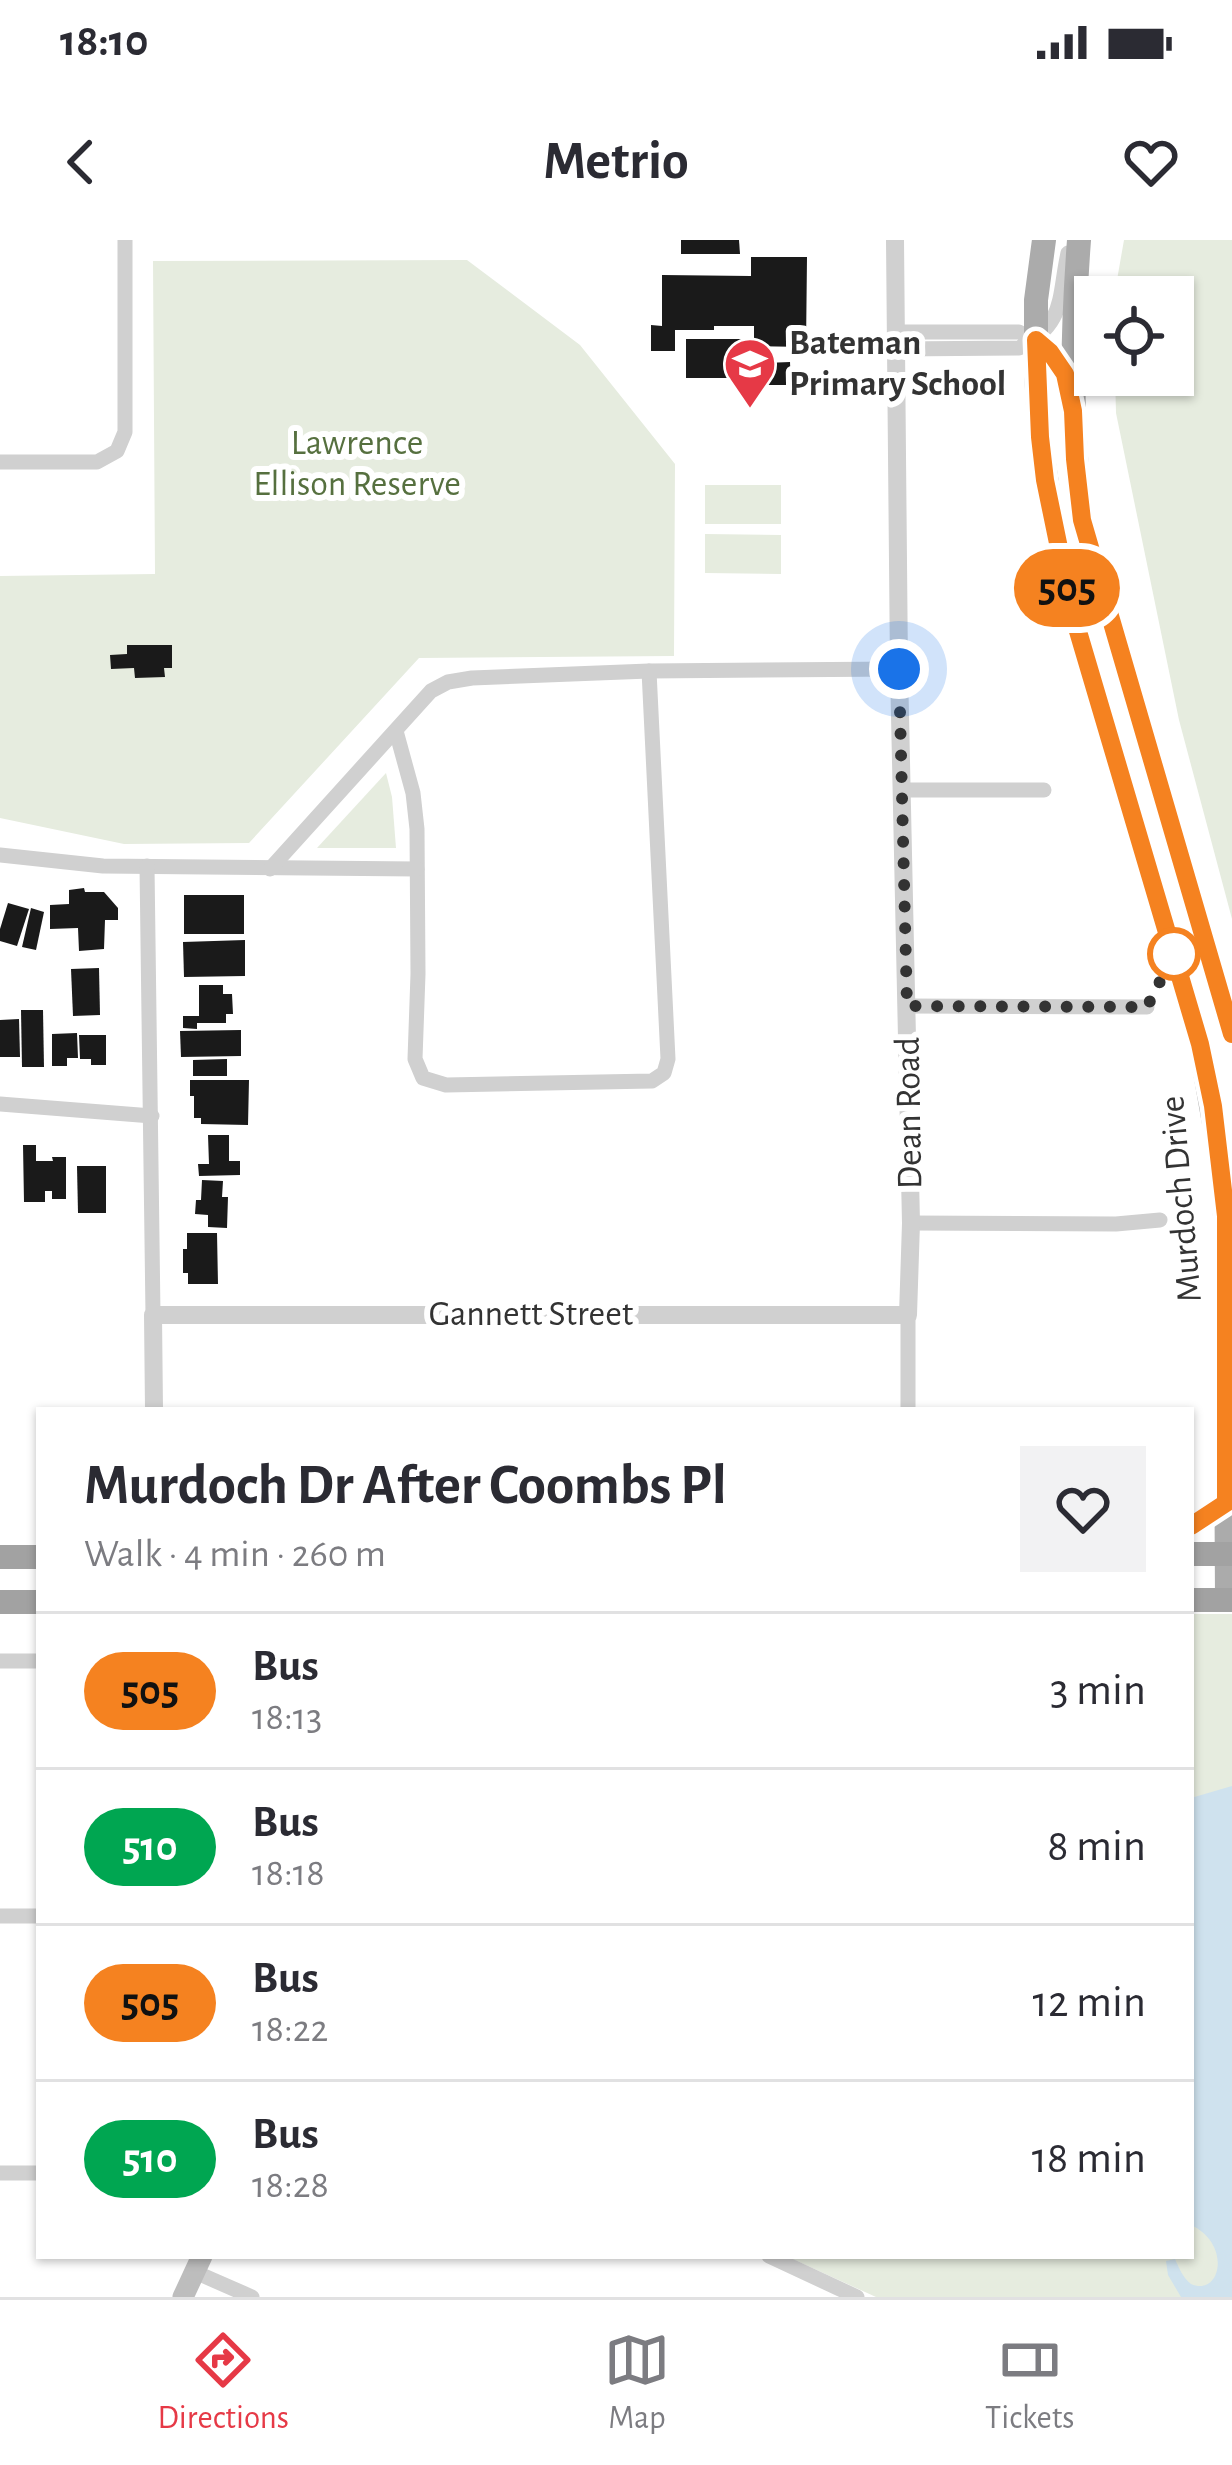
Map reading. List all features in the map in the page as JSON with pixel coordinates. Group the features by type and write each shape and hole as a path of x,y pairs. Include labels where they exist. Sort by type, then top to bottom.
{"highway":[{"path":"1194,1524 1226,1503"},
{"path":"1194,1554 1229,1554"},
{"path":"0,1557 36,1557"},
{"path":"1194,1600 1230,1600"},
{"path":"0,1602 36,1602"}],"main road":[{"name":"Murdoch Drive","path":"1044,240 1036,340 1045,480 1072,611 1200,1044 1213,1106 1226,1216 1230,1600"},
{"path":"1076,240 1073,411 1082,520 1232,1033"},
{"path":"183,2297 200,2276"}],"street":[{"path":"0,462 98,462 117,452 125,431 124,240"},
{"name":"Dean Road","path":"896,240 911,1223 908,1407"},
{"path":"897,340 1019,348 1036,340 1050,328 1060,308 1067,257 1076,240"},
{"path":"1036,340 1065,374 1073,411"},
{"path":"270,869 431,691 448,682 649,671 899,669"},
{"path":"396,731 413,793 417,829 415,1059 423,1078 446,1085 652,1081 664,1072 668,1030 649,671"},
{"path":"902,790 1044,790"},
{"path":"0,855 103,866 417,869"},
{"path":"147,866 154,1407"},
{"path":"907,1006 1147,1007"},
{"path":"0,1104 152,1115"},
{"path":"911,1223 1160,1220"},
{"name":"Gannett Street","path":"153,1315 908,1315"},
{"path":"0,1661 36,1661"},
{"path":"0,1916 36,1916"},
{"path":"0,2173 36,2173"},
{"path":"775,2259 857,2297"},
{"path":"200,2276 252,2297"}],"green space":[{"path":"1124,240 1232,240 1232,919 1179,720 1116,413 1116,396 1194,396 1194,276 1118,276"},
{"name":"Lawrence Ellison Reserve","path":"467,260 580,345 675,464 674,656 419,658 249,843 124,844 0,818 0,576 155,574 153,261"},
{"path":"705,485 781,485 781,524 705,524"},
{"path":"705,534 781,535 781,574 705,573"},
{"path":"386,773 396,848 317,848"},
{"path":"1194,1614 1232,1614 1232,2297 876,2297 793,2259 1194,2259"}],"water":[{"path":"1232,1786 1232,2297 1181,2297 1166,2261 1175,2259 1188,2282 1201,2286 1209,2283 1218,2267 1213,2244 1194,2227 1194,1797"}],"building":[{"path":"681,240 739,240 740,254 681,254"},
{"path":"751,257 807,257 806,347 754,346 754,326 714,326 714,330 675,330 675,351 651,351 651,325 662,326 662,275 751,276"},
{"path":"686,339 750,339 750,378 686,378"},
{"path":"790,362 791,385 765,385 765,363"},
{"path":"127,645 172,645 172,668 164,668 165,677 135,678 134,668 111,669 110,655 127,654"},
{"path":"84,888 85,892 104,892 118,908 118,920 105,920 104,949 79,951 78,928 50,929 50,905 69,904 69,890"},
{"path":"184,895 244,895 244,934 184,934"},
{"path":"8,903 29,909 17,946 0,941"},
{"path":"31,908 44,912 36,950 22,947"},
{"path":"245,940 245,976 184,977 183,942"},
{"path":"99,968 100,1015 73,1016 71,969"},
{"path":"199,985 223,985 223,994 232,994 233,1014 226,1014 226,1023 183,1028 183,1016 199,1016"},
{"path":"21,1010 43,1010 44,1067 22,1067"},
{"path":"19,1019 20,1057 0,1057 0,1020"},
{"path":"241,1030 241,1056 181,1057 180,1031"},
{"path":"77,1033 78,1058 67,1058 67,1066 52,1066 52,1034"},
{"path":"79,1035 106,1035 106,1065 80,1059"},
{"path":"227,1059 227,1076 193,1076 193,1060"},
{"path":"190,1080 249,1080 248,1125 201,1124 201,1118 194,1118"},
{"path":"208,1135 229,1135 229,1161 240,1161 240,1175 199,1176 198,1164 209,1164"},
{"path":"23,1145 36,1145 36,1161 66,1157 66,1199 52,1199 52,1191 45,1191 45,1202 24,1202"},
{"path":"77,1166 106,1166 106,1213 78,1213"},
{"path":"202,1180 223,1181 222,1197 228,1197 227,1228 208,1227 208,1215 195,1214"},
{"path":"187,1233 217,1233 218,1284 188,1284 188,1273 183,1273"}],"bus line":[{"name":"505","path":"1194,1524 1226,1503 1226,1216 1221,1163 1200,1044 1072,611 1045,480 1036,340 1065,374 1073,411 1082,520 1232,1034"}],"place":[{"name":"Bateman Primary School","path":"750,410"}],"route":[{"path":"899,669 907,1006 1147,1007 1174,954"}]}
